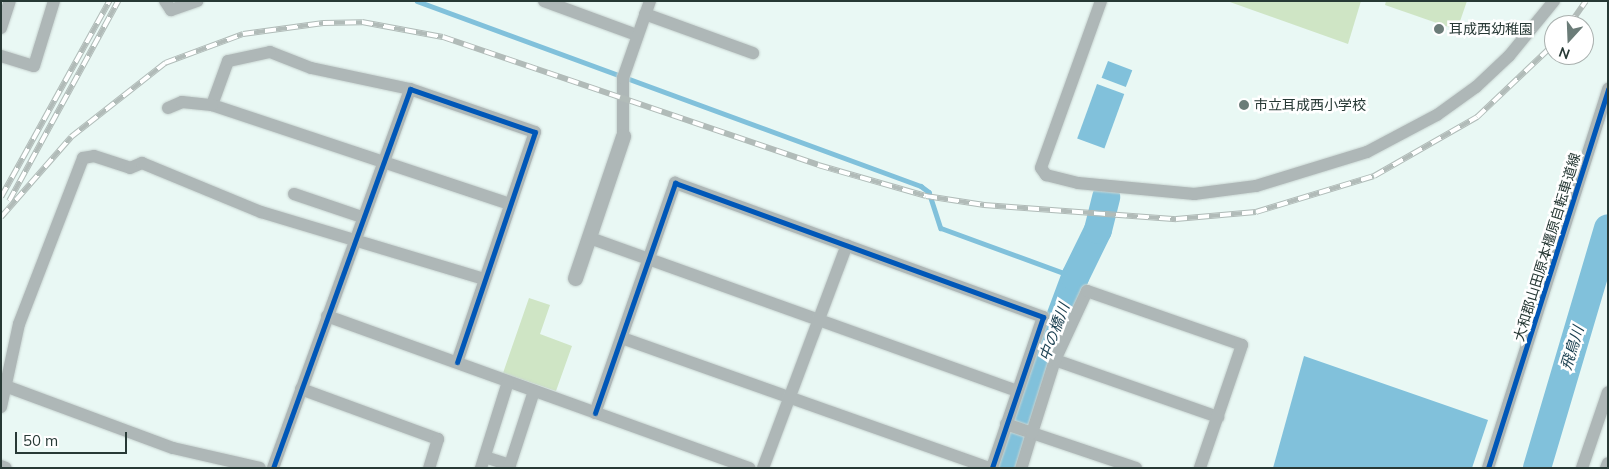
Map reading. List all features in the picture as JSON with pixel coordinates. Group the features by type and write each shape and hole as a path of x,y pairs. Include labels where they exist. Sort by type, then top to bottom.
{"street":[{"path":"1,28 10,1"},
{"path":"1,56 34,66 54,1"},
{"path":"165,1 171,10 196,1"},
{"path":"575,278 623,136 624,78 650,1"},
{"path":"1101,1 1042,168 1046,175 1078,183 1194,194 1264,184 1367,152 1437,114 1476,87 1509,56 1554,1"},
{"path":"551,2 637,36"},
{"path":"645,14 752,53"},
{"path":"212,105 228,61 270,52 311,68 410,88 535,132 509,204 458,362"},
{"path":"275,467 362,217 410,88"},
{"name":"大和郡山田原本橿原自転車道線","path":"1488,468 1608,89"},
{"path":"168,108 182,102 212,105 509,204"},
{"path":"1,406 8,387 19,324 83,158 94,156 130,168 142,162 261,212 355,237 484,279"},
{"path":"595,413 675,183 1043,316 1017,391 1009,425 992,468 790,395 622,338"},
{"path":"294,194 362,217"},
{"path":"590,238 648,261 1017,391"},
{"path":"763,468 847,245"},
{"path":"1021,468 1028,432 1055,360 1087,291 1228,337 1242,345 1200,468"},
{"path":"327,316 750,468"},
{"path":"1055,360 1218,417"},
{"path":"508,382 483,462 509,466 534,391"},
{"path":"8,387 173,448 260,468"},
{"path":"301,389 438,439 429,468"},
{"path":"1582,468 1608,392"},
{"path":"1009,425 1136,468"},
{"path":"1606,468 1608,463"},
{"path":"1,466 6,468"}],"green space":[{"path":"1227,1 1361,1 1348,44"},
{"path":"1386,1 1467,1 1457,30 1385,5"},
{"path":"529,298 550,305 540,334 572,346 556,391 503,373"}],"water":[{"path":"1108,61 1132,70 1126,87 1102,78"},
{"path":"1097,84 1124,94 1104,148 1077,139"},
{"path":"1304,356 1488,420 1472,468 1273,468"}],"waterway":[{"path":"417,1 921,186 929,192 941,228 1075,277"},
{"name":"中の橋川","path":"1004,468 1075,277 1098,230 1106,197"},
{"name":"飛鳥川","path":"1537,468 1608,228"}],"railway":[{"path":"1,197 109,1"},
{"path":"9,201 118,1"},
{"path":"1576,15 1586,1"},
{"path":"1,217 71,137 165,63 243,34 323,23 362,22 443,37 818,165 926,196 984,205 1176,219 1256,212 1374,176 1477,117 1544,53"}],"cycle path":[{"path":"273,468 410,89 535,132 457,362"},
{"path":"1488,468 1608,89"},
{"path":"595,413 675,183 1043,317 992,468"}],"place":[{"name":"耳成西幼稚園","path":"1439,29"},
{"name":"市立耳成西小学校","path":"1244,105"}]}
